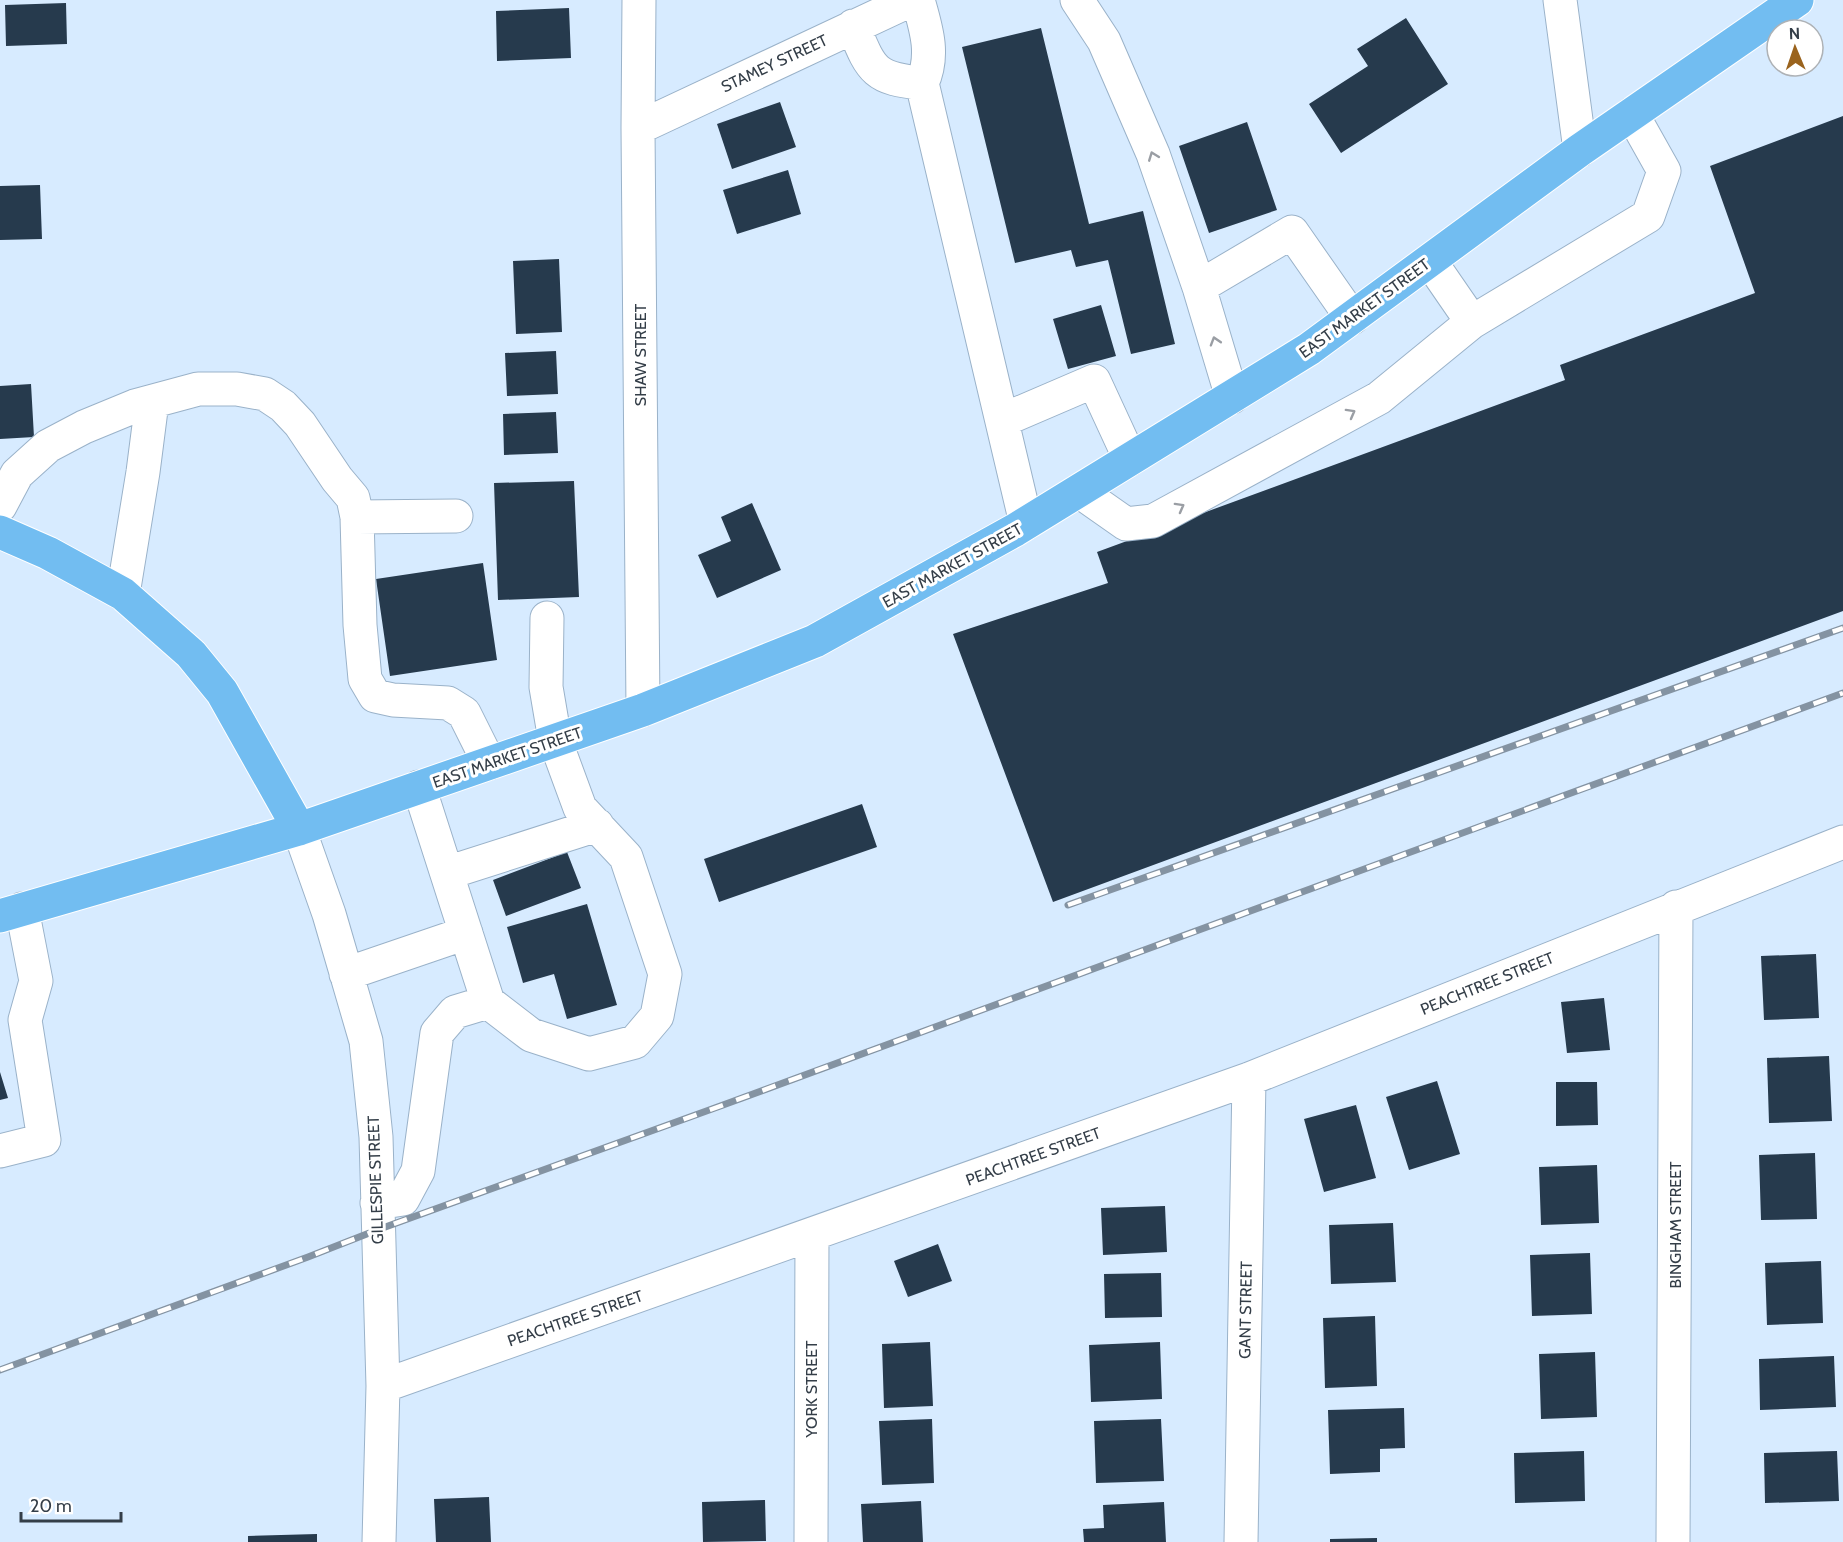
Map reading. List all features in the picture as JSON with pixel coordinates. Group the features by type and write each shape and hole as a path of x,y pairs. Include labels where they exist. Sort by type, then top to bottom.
{"main road":[{"name":"EAST MARKET STREET","path":"11,912 299,829 643,710 815,641 1026,522 1309,349 1580,150 1797,0"},
{"path":"0,532 48,553 123,594 192,654 222,692 299,829"}],"street":[{"name":"SHAW STREET","path":"639,0 643,710"},
{"name":"STAMEY STREET","path":"638,128 911,0"},
{"path":"918,0 929,47 928,70 922,83 1026,522"},
{"path":"1077,0 1104,41 1153,154 1199,287 1232,396"},
{"path":"1560,0 1580,150"},
{"path":"853,26 866,57 874,69 899,81 922,83"},
{"path":"1078,491 1126,524 1153,521 1379,398 1472,322 1648,216 1664,171 1632,114"},
{"path":"1199,287 1292,232 1352,318"},
{"path":"1430,261 1472,322"},
{"path":"1003,420 1094,381 1130,459"},
{"path":"0,506 17,474 48,446 84,426 135,406 198,390 237,389 265,394 282,406 300,424 337,479 354,498 357,517 360,625 365,679 375,696 393,700 448,703 464,713 489,763"},
{"path":"123,594 152,402"},
{"path":"357,517 456,516"},
{"path":"419,787 489,1002 531,1035 589,1054 635,1042 657,1016 664,974 626,857 580,808 555,740 546,687 546,618"},
{"path":"447,873 597,825"},
{"name":"GILLESPIE STREET","path":"299,829 329,914 366,1041 376,1137 383,1386 379,1542"},
{"name":"PEACHTREE STREET","path":"383,1386 1249,1079 1843,842"},
{"name":"BINGHAM STREET","path":"1673,1542 1676,907"},
{"path":"0,1151 44,1140 13,1022 36,981 11,912"},
{"path":"346,975 466,933"},
{"path":"377,1203 403,1200 418,1171 437,1033 455,1012 489,1002"},
{"name":"GANT STREET","path":"1241,1542 1249,1079"},
{"name":"YORK STREET","path":"811,1542 812,1235"}],"building":[{"path":"66,3 67,44 6,46 5,5"},
{"path":"569,8 571,58 497,61 496,11"},
{"path":"1406,18 1448,84 1341,153 1309,104 1368,66 1357,49"},
{"path":"1041,28 1089,224 1143,211 1175,344 1131,354 1108,260 1076,267 1071,250 1015,263 962,47"},
{"path":"780,102 796,147 732,169 717,124"},
{"path":"1843,116 1843,611 1053,902 953,634 1108,583 1097,552 1565,380 1560,365 1755,293 1710,166"},
{"path":"1247,122 1277,210 1209,233 1179,146"},
{"path":"788,170 801,214 737,234 723,190"},
{"path":"40,185 42,239 0,240 0,186"},
{"path":"559,259 562,332 516,334 513,261"},
{"path":"1101,305 1116,356 1068,369 1053,319"},
{"path":"556,351 558,394 507,396 505,353"},
{"path":"31,384 34,437 0,439 0,386"},
{"path":"556,412 558,453 504,455 503,414"},
{"path":"574,481 579,597 498,600 494,483"},
{"path":"752,503 781,570 717,598 698,555 731,541 721,517"},
{"path":"483,563 497,660 390,676 376,579"},
{"path":"862,804 877,847 719,902 704,859"},
{"path":"567,852 581,888 506,916 493,880"},
{"path":"587,904 617,1005 567,1019 554,974 523,983 507,927"},
{"path":"1816,954 1819,1018 1764,1020 1761,956"},
{"path":"1604,998 1610,1050 1567,1053 1561,1002"},
{"path":"1829,1056 1832,1121 1769,1123 1767,1058"},
{"path":"0,1072 8,1098 0,1100"},
{"path":"1437,1081 1460,1154 1409,1170 1386,1097"},
{"path":"1556,1082 1597,1082 1598,1125 1556,1126"},
{"path":"1356,1105 1376,1178 1324,1192 1304,1119"},
{"path":"1815,1153 1817,1219 1761,1220 1759,1155"},
{"path":"1597,1165 1599,1223 1541,1225 1539,1167"},
{"path":"1165,1206 1167,1252 1103,1255 1101,1208"},
{"path":"1393,1223 1396,1282 1331,1284 1329,1225"},
{"path":"938,1244 952,1281 908,1297 894,1261"},
{"path":"1590,1253 1592,1314 1532,1316 1530,1255"},
{"path":"1821,1261 1823,1323 1767,1325 1765,1263"},
{"path":"1161,1273 1162,1317 1105,1318 1104,1274"},
{"path":"1375,1316 1377,1386 1325,1388 1323,1318"},
{"path":"930,1342 933,1406 884,1408 882,1344"},
{"path":"1160,1342 1162,1399 1091,1402 1089,1345"},
{"path":"1595,1352 1597,1417 1541,1419 1539,1354"},
{"path":"1834,1356 1836,1407 1760,1410 1759,1359"},
{"path":"1404,1408 1405,1448 1380,1449 1380,1472 1330,1474 1328,1410"},
{"path":"932,1419 934,1483 882,1485 879,1421"},
{"path":"1161,1419 1164,1481 1096,1483 1094,1421"},
{"path":"1584,1451 1585,1501 1515,1503 1514,1453"},
{"path":"1837,1451 1839,1501 1765,1503 1764,1453"},
{"path":"489,1497 491,1542 436,1542 434,1499"},
{"path":"765,1500 766,1541 703,1542 702,1502"},
{"path":"921,1501 923,1542 863,1542 861,1504"},
{"path":"1164,1502 1166,1542 1084,1542 1083,1529 1104,1528 1103,1505"},
{"path":"317,1534 317,1542 248,1542 248,1536"},
{"path":"1377,1538 1377,1542 1330,1542 1330,1539"}],"railway":[{"path":"1068,905 1843,628"},
{"path":"0,1370 1843,693"}]}
